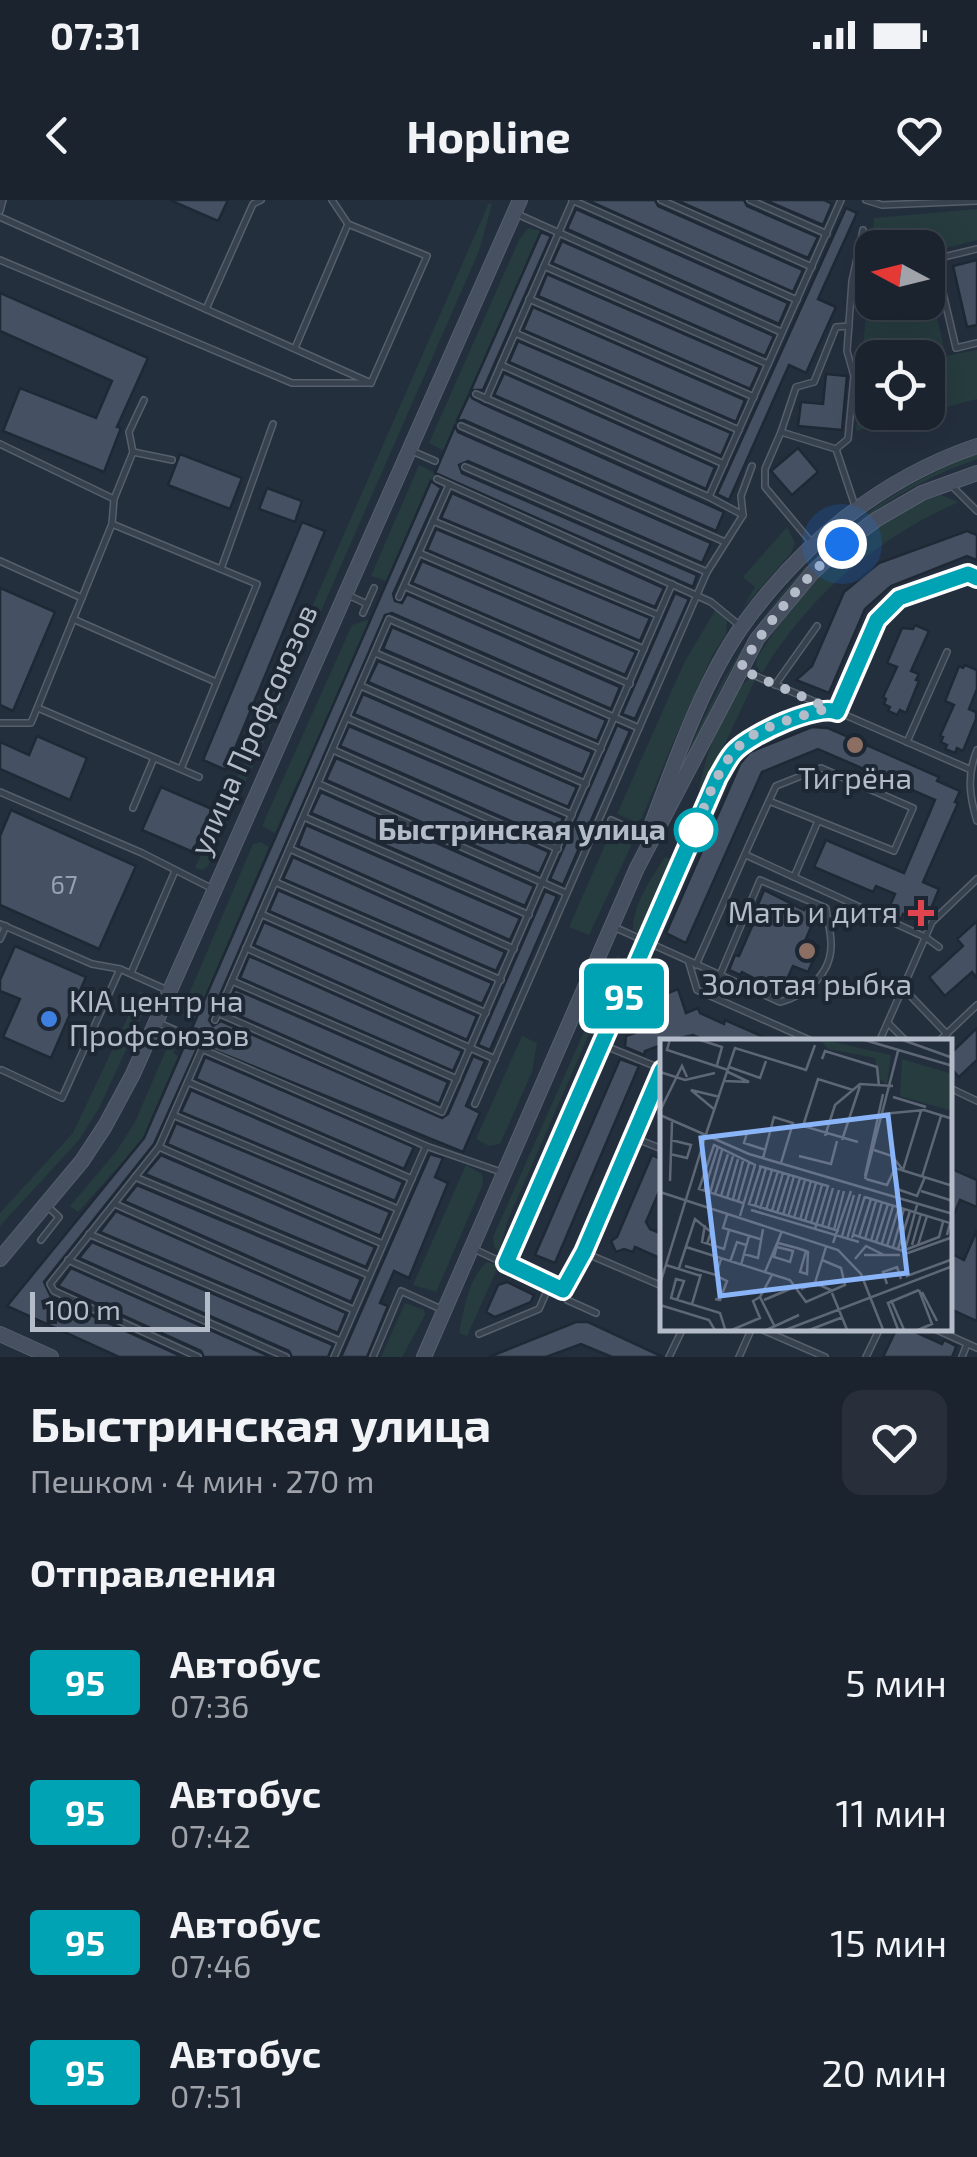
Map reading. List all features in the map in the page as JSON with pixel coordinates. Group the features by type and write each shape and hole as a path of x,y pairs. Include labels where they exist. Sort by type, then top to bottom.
{"main road":[{"name":"улица Профсоюзов","path":"0,1258 82,1162 106,1126 157,1022 517,206"},
{"path":"637,868 688,732 742,627 813,544 856,508 908,476 977,446"},
{"path":"424,1357 637,868 757,639 784,604 842,544 877,518 948,482 977,472"},
{"path":"0,1334 51,1357"}],"lane":[{"path":"4,200 0,214 372,383"},
{"path":"206,309 253,204 261,200"},
{"path":"332,200 348,224 426,256 372,383"},
{"path":"486,399 572,200 797,300"},
{"path":"661,200 812,266"},
{"path":"750,200 827,234"},
{"path":"709,497 841,200"},
{"path":"866,200 882,205 977,201"},
{"path":"517,206 558,232 782,332"},
{"path":"294,348 348,224"},
{"path":"977,249 935,259 956,348 977,343"},
{"path":"0,260 292,384 372,383"},
{"path":"544,266 768,364"},
{"path":"836,449 848,439 854,376 847,351 855,268"},
{"path":"529,299 754,397"},
{"path":"813,544 766,488 765,469 796,387 814,382 836,327 850,326"},
{"path":"515,333 739,430"},
{"path":"501,364 724,464"},
{"path":"476,394 743,515"},
{"path":"0,722 32,723 112,524 114,499 133,452 129,432 144,400"},
{"path":"221,569 273,424"},
{"path":"461,426 725,542"},
{"path":"781,432 836,449"},
{"path":"0,444 114,499"},
{"path":"409,449 435,461"},
{"path":"836,449 856,508"},
{"path":"133,452 172,460"},
{"path":"475,1104 707,572 743,515 741,496 752,466"},
{"path":"465,467 707,572"},
{"path":"437,479 711,602 742,627"},
{"path":"948,482 977,510"},
{"path":"399,598 449,484"},
{"path":"433,520 658,616"},
{"path":"112,524 257,584 181,769"},
{"path":"419,552 644,649"},
{"path":"0,561 82,598"},
{"path":"837,712 877,620 899,598 968,574 977,578"},
{"path":"218,1013 442,1112 672,584"},
{"path":"404,586 630,684"},
{"path":"363,613 374,588"},
{"path":"345,594 367,604"},
{"path":"74,619 216,682"},
{"path":"215,1020 389,619 638,728"},
{"path":"775,685 817,626"},
{"path":"375,652 601,749"},
{"path":"908,742 948,652"},
{"path":"740,669 969,769"},
{"path":"361,686 586,784"},
{"path":"38,708 199,777"},
{"path":"506,1263 718,777 733,752 754,735 828,708"},
{"path":"347,718 572,815"},
{"path":"333,750 558,848"},
{"path":"977,750 969,769 970,796 977,821"},
{"path":"134,808 154,758"},
{"path":"769,801 894,851 913,808 820,768 776,786 769,801 746,855 693,964 697,990 807,1039"},
{"path":"318,784 566,893"},
{"path":"0,792 142,853 214,889"},
{"path":"304,817 529,915"},
{"path":"612,820 647,836"},
{"path":"794,877 818,821"},
{"path":"290,848 514,949"},
{"path":"746,855 925,937 939,947"},
{"path":"131,973 175,872"},
{"path":"612,926 648,944 720,976 780,1002 795,998 819,978 832,950 826,908 760,880 720,976"},
{"path":"880,1039 932,922 976,881"},
{"path":"275,882 501,980"},
{"path":"261,914 486,1013"},
{"path":"0,939 3,925 92,964 120,968 170,991"},
{"path":"246,948 495,1059"},
{"path":"2,1070 62,1098 120,968"},
{"path":"232,981 456,1079"},
{"path":"902,988 947,1034"},
{"path":"941,1039 977,1005"},
{"path":"157,1022 184,1034"},
{"path":"888,1023 904,1039"},
{"path":"603,1045 660,1069"},
{"path":"198,1357 54,1291 50,1284 159,1147 202,1048 426,1146 504,1174"},
{"path":"563,1290 584,1252 660,1074"},
{"path":"188,1082 412,1179"},
{"path":"952,1089 977,1101"},
{"path":"173,1114 398,1209"},
{"path":"631,1137 660,1148"},
{"path":"334,1357 426,1146"},
{"path":"159,1147 383,1244"},
{"path":"135,1176 370,1275"},
{"path":"114,1204 354,1310"},
{"path":"41,1240 60,1218 46,1205"},
{"path":"89,1234 340,1342"},
{"path":"471,1247 563,1290 568,1300 596,1313"},
{"path":"584,1252 660,1285"},
{"path":"68,1260 286,1357"},
{"path":"479,1334 538,1308 550,1284"},
{"path":"373,1357 401,1291 444,1310"},
{"path":"669,1357 681,1332"},
{"path":"739,1357 750,1332"},
{"path":"768,1332 825,1357"},
{"path":"866,1357 878,1332"},
{"path":"941,1332 977,1348"},
{"path":"962,1357 967,1344"}],"green space":[{"path":"489,203 492,204 479,251 250,773 241,769"},
{"path":"977,209 977,240 945,248 945,230 873,230 874,218"},
{"path":"528,228 541,231 444,451 429,443 519,240"},
{"path":"865,320 938,320 942,340 864,340"},
{"path":"977,350 977,399 945,407 945,352 946,356"},
{"path":"977,454 977,459 908,490 876,510 846,532 792,584 735,663 667,804 718,690 748,639 783,593 822,550 867,513 919,481"},
{"path":"419,465 435,473 387,581 371,576"},
{"path":"941,495 959,502 900,533 847,572 801,619 762,673 756,666 757,658 793,608 836,561 886,522"},
{"path":"787,527 795,543 791,553 742,609 755,587 743,577"},
{"path":"716,609 727,619 726,634 712,656 642,818 636,822 617,814 684,663"},
{"path":"370,619 275,833 262,826 352,625"},
{"path":"751,678 755,680 702,792 701,778 717,729 733,697"},
{"path":"239,773 248,776 208,866 202,870 195,868"},
{"path":"613,827 628,834 631,846 589,935 569,927"},
{"path":"261,842 269,847 194,1022 180,1015 253,844"},
{"path":"665,857 673,860 641,936 633,929 636,910"},
{"path":"618,955 621,961 507,1222 499,1252 493,1237"},
{"path":"140,991 151,996 99,1108 79,1140 0,1226 0,1213 73,1133"},
{"path":"522,1036 537,1043 532,1072 500,1144 489,1146 476,1139"},
{"path":"169,1043 177,1046 173,1053 179,1057 144,1138 78,1212 70,1206 116,1152 135,1122"},
{"path":"466,1165 482,1174 483,1184 436,1292 413,1285"},
{"path":"487,1262 499,1265 467,1336 459,1333 465,1304 475,1277"},
{"path":"405,1303 424,1310 425,1315 402,1357 381,1357"}],"building":[{"path":"170,200 228,200 218,221"},
{"path":"587,200 655,200 658,206 803,270 793,292"},
{"path":"676,200 744,200 747,206 818,237 808,258"},
{"path":"765,200 824,200 832,204 823,225"},
{"path":"846,208 857,213 818,299 836,307 806,373 789,365 729,500 717,494"},
{"path":"576,209 788,303 779,324 567,229"},
{"path":"541,232 551,236 483,390 471,390"},
{"path":"562,241 774,336 765,356 552,263"},
{"path":"977,260 977,325 967,327 953,266"},
{"path":"547,274 760,367 750,389 538,296"},
{"path":"0,293 148,358 117,427 121,428 104,472 3,431 20,388 96,418 112,381 0,331"},
{"path":"533,307 745,400 736,422 523,330"},
{"path":"518,341 731,433 721,456 509,362"},
{"path":"504,373 715,467 706,489 494,395"},
{"path":"826,374 847,376 842,430 798,426 801,402 823,404"},
{"path":"470,393 483,404 724,512 716,531 464,420 457,421"},
{"path":"455,426 458,432 711,543 702,563 468,461 459,465 462,473 697,575 693,587 435,473"},
{"path":"798,448 818,472 792,495 771,471"},
{"path":"180,454 242,478 230,509 168,485"},
{"path":"431,481 441,488 393,594 395,601 402,603 407,594 620,687 611,709 392,613 385,615 209,1020 213,1026 221,1021 442,1118 448,1114 473,1056 485,1061 466,1106 480,1113 463,1152 199,1044 154,1144 44,1282 51,1297 183,1357 119,1357 7,1306 144,1138"},
{"path":"267,488 302,501 295,522 259,509"},
{"path":"452,493 664,588 655,607 441,518"},
{"path":"302,522 325,531 226,770 203,760"},
{"path":"436,529 650,618 640,641 427,550"},
{"path":"967,531 977,535 977,560 967,556 891,586 865,609 829,693 796,680 812,666 844,592 879,563"},
{"path":"422,561 636,652 625,675 412,583"},
{"path":"0,588 55,612 13,711 0,705"},
{"path":"675,593 689,599 635,719 622,714"},
{"path":"915,625 929,631 911,671 919,674 919,681 906,713 900,710 897,715 884,704 883,697 897,667 887,663 902,628 913,629"},
{"path":"392,627 606,720 597,741 383,649"},
{"path":"378,661 592,752 582,775 368,682"},
{"path":"959,666 977,670 977,689 969,709 976,712 976,719 963,751 957,748 955,753 945,749 947,745 940,736 954,705 945,701"},
{"path":"363,694 577,787 568,807 354,714"},
{"path":"617,725 630,731 563,885 550,879"},
{"path":"349,726 563,818 554,840 340,746"},
{"path":"812,727 828,728 939,777 937,781 960,791 923,882 939,889 925,923 903,914 901,919 887,913 895,894 876,886 873,892 814,867 826,840 904,873 935,800 818,749 762,772 686,943 666,933 740,764 750,752"},
{"path":"37,736 87,758 70,800 0,769 0,742 29,755"},
{"path":"336,758 549,852 539,874 326,780"},
{"path":"161,787 212,809 193,852 142,830"},
{"path":"321,792 534,886 525,906 311,813"},
{"path":"11,810 136,866 99,949 0,905 0,836"},
{"path":"306,825 520,918 510,940 298,846"},
{"path":"293,857 505,952 496,971 283,879"},
{"path":"278,890 492,983 482,1004 269,911"},
{"path":"764,890 817,913 805,941 819,947 808,972 793,966 781,992 742,972 740,975 729,970 760,908 757,907"},
{"path":"545,891 557,896 490,1050 478,1045"},
{"path":"977,921 977,978 972,972 945,996 929,977 963,946 957,939"},
{"path":"264,922 477,1016 467,1040 254,945"},
{"name":"KIA центр на Профсоюзов","path":"15,946 86,977 51,1058 3,1037 20,999 0,991 0,980"},
{"path":"249,956 462,1051 453,1071 240,978"},
{"path":"235,989 448,1082 439,1104 226,1010"},
{"path":"678,989 686,1013 698,1008 700,1013 724,1024 725,1020 768,1039 702,1039 693,1035 660,1039 660,1046 644,1055 625,1047 626,1036 635,1033 648,1001"},
{"path":"977,1028 977,1060 959,1077 952,1069 952,1052"},
{"path":"205,1057 414,1147 404,1169 196,1079"},
{"path":"620,1059 639,1066 555,1263 535,1255"},
{"path":"191,1090 403,1182 395,1201 181,1112"},
{"path":"176,1123 390,1212 380,1236 167,1144"},
{"path":"430,1154 443,1158 435,1177 448,1183 409,1278 394,1271 380,1303 388,1306 367,1357 341,1357"},
{"path":"161,1155 375,1247 366,1267 145,1174"},
{"path":"652,1155 660,1159 660,1190 646,1222 660,1233 660,1258 635,1247 633,1252 616,1252 611,1241 617,1237"},
{"path":"952,1169 977,1180 977,1207 960,1200 952,1219"},
{"path":"137,1185 361,1279 351,1302 124,1201"},
{"path":"116,1211 346,1313 338,1333 100,1232"},
{"path":"977,1230 977,1321 952,1310 952,1254 964,1260"},
{"path":"92,1242 333,1345 328,1357 292,1357 289,1351 79,1258"},
{"path":"71,1268 271,1357 204,1357 201,1351 58,1286"},
{"path":"507,1282 534,1295 531,1302 495,1317 486,1312 498,1285"},
{"path":"576,1322 588,1322 663,1357 612,1357 581,1344 546,1357 489,1357"},
{"path":"895,1332 915,1332 956,1346 952,1357 883,1357"}],"bus line":[{"name":"95","path":"660,1074 584,1252 563,1290 506,1263 718,777 733,752 754,735 778,725 828,708 837,712 877,620 899,598 968,574 977,578"}],"place":[{"name":"Тигрёна","path":"855,745"},
{"name":"Быстринская улица","path":"696,830"},
{"name":"Мать и дитя","path":"921,913"},
{"name":"Золотая рыбка","path":"807,951"},
{"name":"KIA центр на Профсоюзов","path":"49,1019"}],"route":[{"path":"696,830 690,844 718,777 733,752 754,735 828,708 740,669 784,604 842,544"}]}
